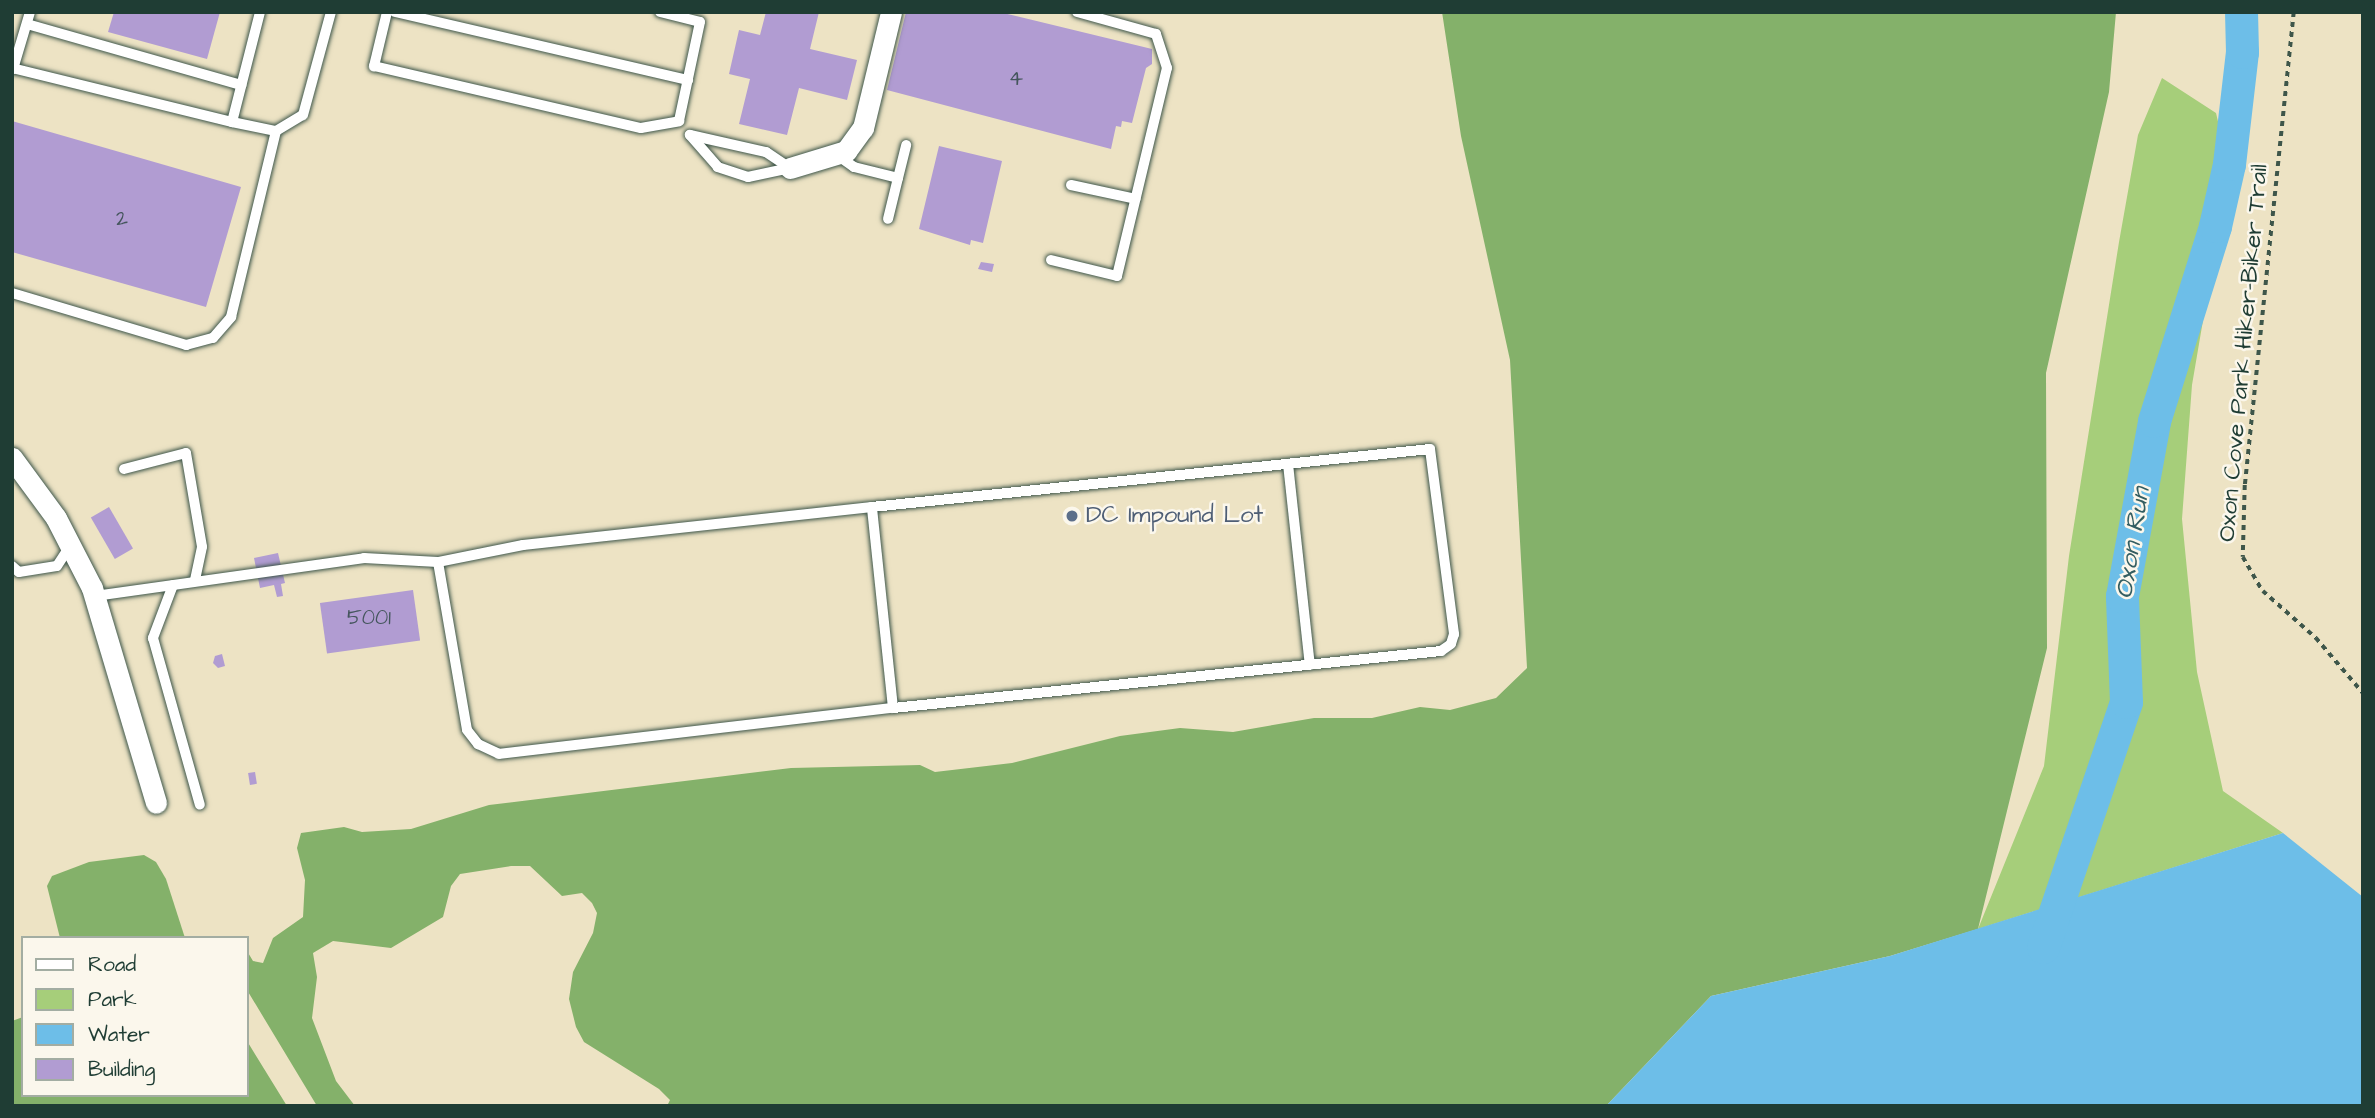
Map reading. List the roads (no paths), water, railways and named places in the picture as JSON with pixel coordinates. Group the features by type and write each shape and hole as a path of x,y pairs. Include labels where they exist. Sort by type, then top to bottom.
{"street":[{"path":"790,168 846,151 863,128 891,12"},
{"path":"12,458 71,544 95,596 156,803"}],"lane":[{"path":"232,122 260,12"},
{"path":"241,85 28,18 13,69 276,131 303,115 331,12"},
{"path":"387,12 374,66 641,128 679,121"},
{"path":"395,12 688,80"},
{"path":"660,12 700,22 679,121"},
{"path":"1051,260 1117,276 1167,68 1156,33 1077,12"},
{"path":"679,121 718,167 748,177 790,168"},
{"path":"12,293 186,345 213,338 231,317 276,131"},
{"path":"690,135 766,152 790,168"},
{"path":"888,219 906,145"},
{"path":"837,155 853,167 898,178"},
{"path":"1072,185 1136,199"},
{"path":"95,596 364,558 438,562 523,545 1430,449 1454,634 1451,644 1441,651 893,708 499,754 478,744 467,730 438,562"},
{"path":"124,469 186,453 201,547 195,580"},
{"path":"1287,464 1310,665"},
{"path":"872,507 893,708"},
{"path":"12,566 19,572 57,566 71,544"},
{"path":"173,584 153,638 200,804"}],"water":[{"path":"2283,833 2363,897 2363,1106 1606,1106 1711,996 1890,956"}],"waterway":[{"name":"Oxon Run","path":"2043,947 2126,702 2122,596 2154,421 2215,226 2229,164 2242,52 2241,12"}],"place":[{"name":"DC Impound Lot","path":"1072,516"}]}
